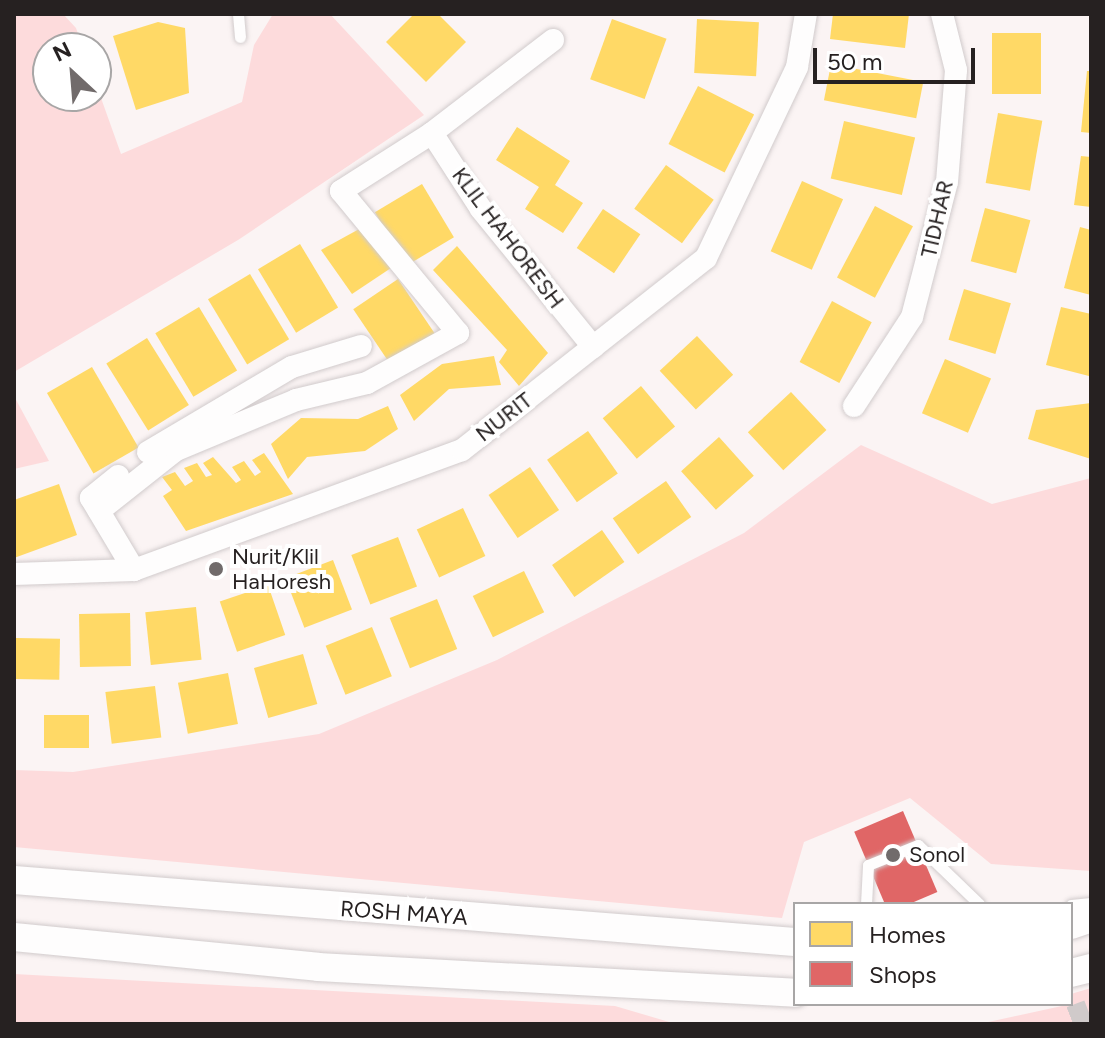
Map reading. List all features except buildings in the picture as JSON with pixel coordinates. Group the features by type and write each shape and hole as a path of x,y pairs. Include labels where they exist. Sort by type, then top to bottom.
{"street":[{"name":"NURIT","path":"14,574 134,570 462,450 706,258 797,67 806,14"},
{"name":"TIDHAR","path":"854,406 912,317 947,182 956,70 942,14"},
{"path":"99,511 176,450 296,400 367,383 458,333 341,191 432,133 553,40"},
{"name":"KLIL HAHORESH","path":"432,133 481,209 593,347"},
{"path":"134,570 91,498 171,434 292,367 361,346"},
{"name":"ROSH MAYA","path":"14,880 793,942"},
{"path":"14,937 318,967 793,993"}],"lane":[{"path":"238,14 240,37"},
{"path":"866,902 868,865 918,845 977,902"}],"shaded area":[{"path":"14,14 63,14 77,32 32,32 32,112 106,112 121,154 242,102 254,45 273,14 330,14 424,115 238,240 14,372"},
{"path":"14,396 49,461 14,469"},
{"path":"861,445 992,504 1091,478 1091,871 991,864 910,798 804,842 782,918 14,847 14,770 73,772 319,734 497,660 744,533"},
{"path":"14,974 615,1006 676,1024 14,1024"},
{"path":"1091,988 1091,1024 979,1024 1073,1006 1073,993"}],"tunnel":[{"path":"1073,1024 1091,1017"}],"place":[{"name":"Nurit/Klil HaHoresh","path":"216,569"},
{"name":"Sonol","path":"893,855"}]}
